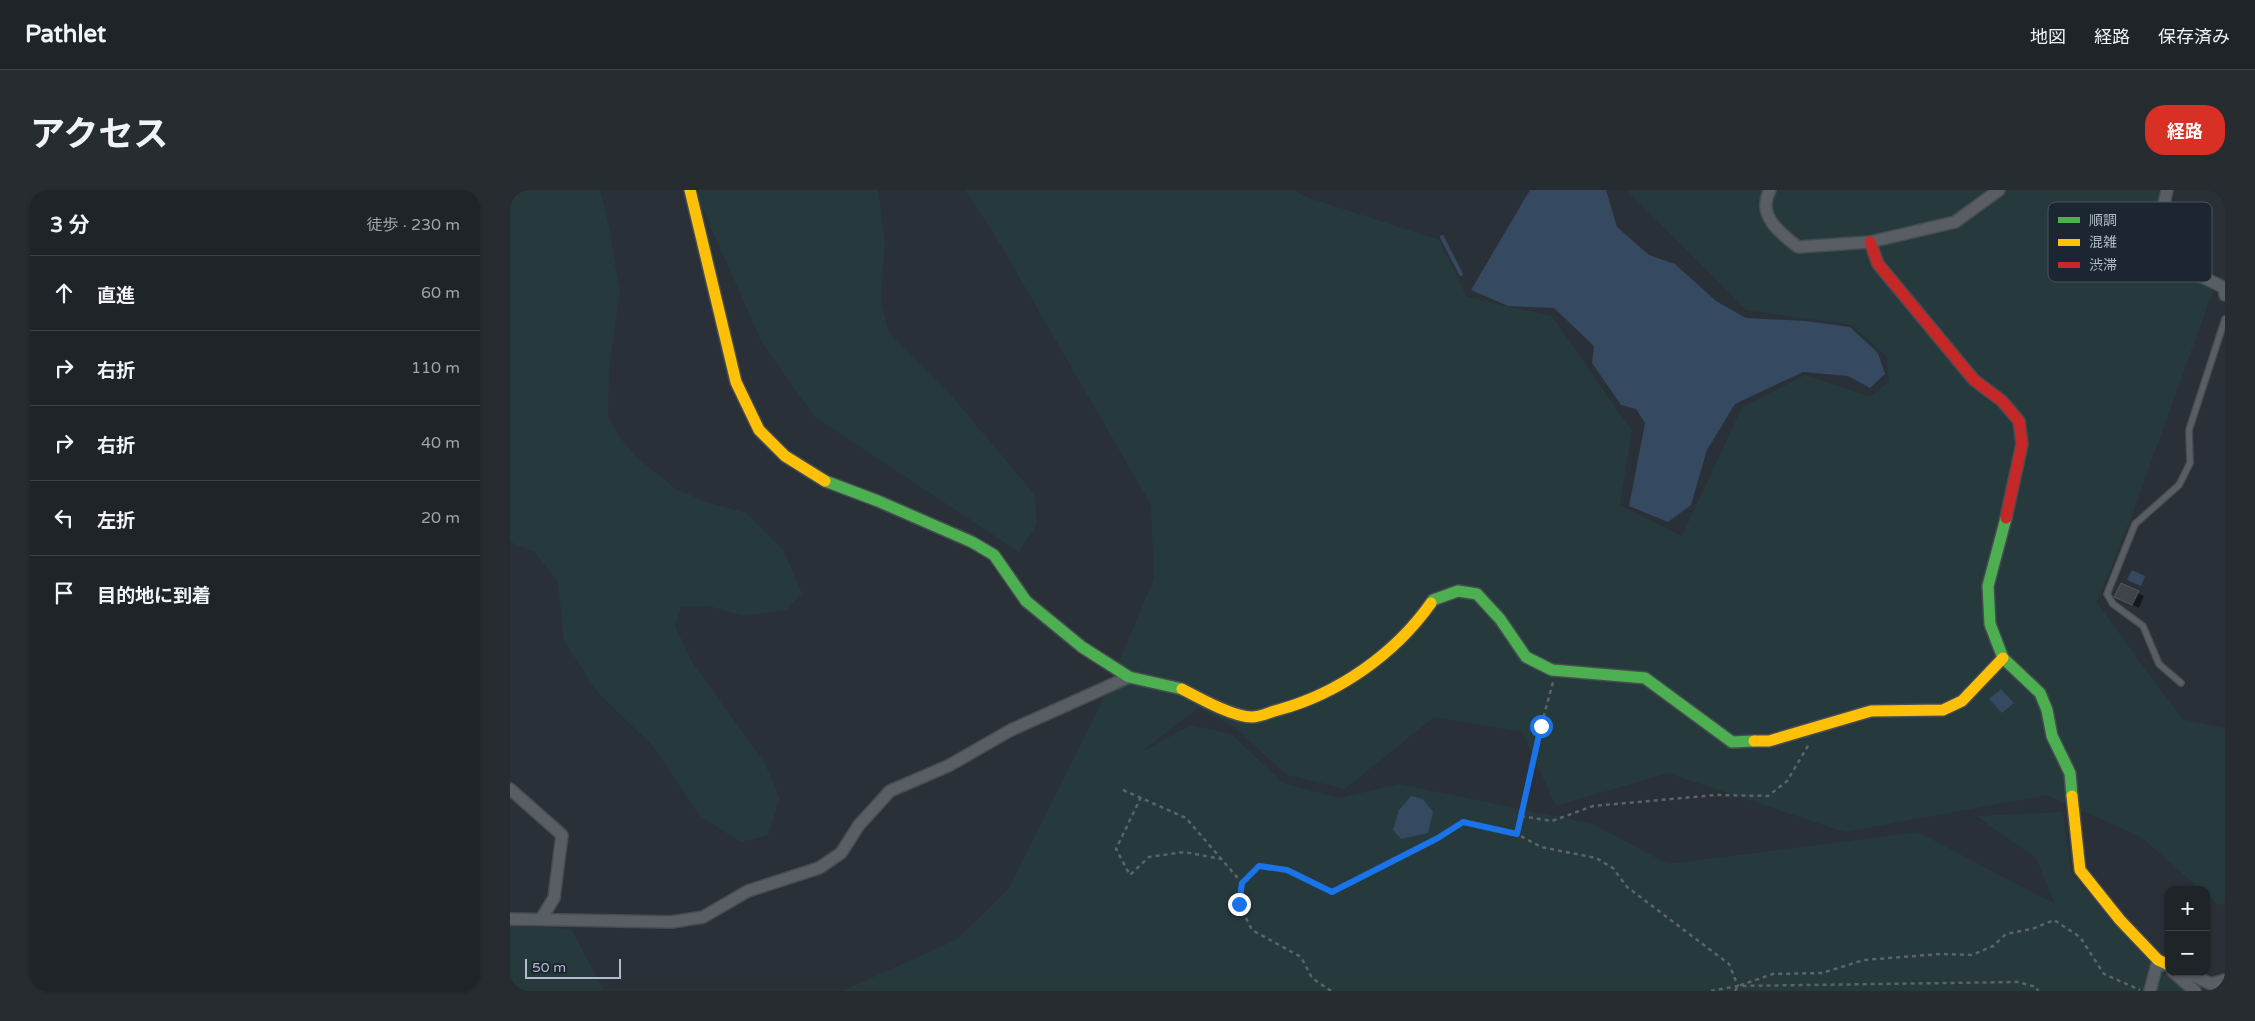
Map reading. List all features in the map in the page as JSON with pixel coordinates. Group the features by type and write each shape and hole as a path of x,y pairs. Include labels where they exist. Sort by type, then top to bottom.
{"street":[{"path":"690,190 736,382 759,430 785,456 817,478 878,501 972,542 994,555 1026,601 1082,647 1129,677 1175,686 1218,707 1252,716 1297,705 1354,676 1398,643 1414,627 1433,600 1458,591 1477,594 1500,619 1526,657 1552,670 1644,678 1732,742 1769,741 1871,711 1943,710 1962,701 2002,658"},
{"path":"1770,190 1767,196 1767,214 1777,231 1798,247 1870,242 1955,222 1999,190"},
{"path":"1870,242 1878,264 1974,380 2002,401 2019,421 2022,444 2015,484 1988,586 1990,624 2002,658 2040,693 2047,710 2052,736 2070,773 2080,870 2120,920 2165,966"},
{"path":"2212,282 2225,288 2225,295"},
{"path":"510,920 672,922 703,917 748,891 819,868 841,853 859,826 890,791 948,766 1011,730 1129,677"},
{"path":"510,788 562,835 554,898 541,919"},
{"path":"2158,960 2165,963"},
{"path":"2150,991 2158,960"},
{"path":"2178,976 2195,991"},
{"path":"2194,976 2211,984 2225,980"}],"lane":[{"path":"2181,683 2159,664 2143,626 2113,604 2107,594 2135,524 2179,485 2190,463 2189,430 2225,319"}],"path":[{"path":"1517,834 1537,741 1553,682 1552,670"},
{"path":"1521,816 1552,821 1593,806 1716,794 1768,796 1788,781 1813,737 1814,728"},
{"path":"1123,790 1186,818 1242,883"},
{"path":"1140,798 1116,849 1130,876 1149,857 1184,852 1221,858"},
{"path":"1331,991 1312,978 1301,957 1252,930 1239,904 1242,883 1259,866 1287,870 1332,892 1438,838 1463,822 1517,834 1541,847 1596,858 1613,868 1627,887 1729,964 1738,986"},
{"path":"1711,991 1738,986 1773,974 1822,973 1864,960 1940,954 1972,955 1994,946 2006,934 2032,929 2054,920 2080,937 2104,974 2141,991"},
{"path":"1738,986 2018,982 2036,986 2038,991"},
{"path":"1735,991 1738,986"}],"green space":[{"path":"510,190 600,190 607,217 620,292 609,367 608,417 621,439 637,457 674,488 706,502 746,513 783,550 802,593 786,610 743,616 709,606 681,607 675,626 692,662 764,762 780,798 768,835 741,842 700,816 653,746 598,693 564,641 558,582 535,552 510,542"},
{"path":"699,190 878,190 885,241 881,302 889,333 951,395 1035,495 1037,524 1019,552 815,417 762,343 698,198"},
{"path":"965,190 1295,190 1303,196 1439,240 1467,297 1552,316 1632,431 1620,505 1682,536 1742,407 1805,375 1870,397 1889,381 1887,357 1852,325 1746,310 1627,190 2159,190 2158,202 2048,202 2048,282 2201,282 2214,288 2132,515 2097,603 2182,719 2225,728 2225,903 2219,905 2210,897 2210,886 2196,886 2141,837 2047,795 1845,832 1668,773 1556,806 1522,732 1434,717 1345,789 1287,775 1234,727 1199,708 1141,752 1191,725 1231,734 1283,783 1339,798 1399,784 1593,824 1668,864 1918,832 2055,904 2036,858 1976,816 2063,812 2071,873 2136,948 2165,973 2165,976 2168,976 2185,991 842,991 956,940 1009,888 1100,706 1154,579 1151,505 996,237"},
{"path":"510,925 571,929 604,991 510,991"}],"water":[{"path":"1530,190 1606,190 1617,227 1649,255 1675,264 1716,301 1746,318 1806,321 1850,327 1878,353 1885,374 1870,388 1848,376 1803,372 1735,404 1707,450 1691,505 1668,522 1629,506 1645,423 1636,409 1621,405 1592,363 1594,346 1554,308 1508,306 1471,290"},
{"path":"2132,570 2145,576 2141,586 2127,580"},
{"path":"2001,689 2014,703 2002,713 1989,699"},
{"path":"1411,796 1423,799 1433,812 1428,833 1401,839 1393,830 1399,810"}],"building":[{"path":"2121,583 2139,591 2132,605 2114,597"}],"waterway":[{"path":"1442,237 1461,274"}],"traffic: fast":[{"path":"825,481 878,501 972,542 994,555 1026,601 1082,647 1129,677 1182,689"},
{"path":"2006,518 1988,586 1990,624 2003,658 2040,693 2047,710 2052,736 2070,773 2072,796"},
{"path":"1431,603 1433,600 1458,591 1477,594 1500,619 1526,657 1552,670 1645,678 1732,742 1754,741"}],"traffic: slow":[{"path":"690,190 736,382 759,430 785,456 825,481"},
{"path":"1182,689 1235,714 1252,717 1300,703 1322,694 1364,670 1400,639 1417,622 1431,603"},
{"path":"1754,741 1769,741 1871,711 1943,710 1962,701 2003,658"},
{"path":"2072,796 2080,870 2120,920 2158,960 2165,963"}],"traffic: jam":[{"path":"1870,242 1878,264 1974,380 2002,401 2019,421 2022,444 2006,518"}],"route":[{"path":"1239,904 1242,883 1259,866 1287,870 1332,892 1438,838 1463,822 1517,834 1541,726"}]}
